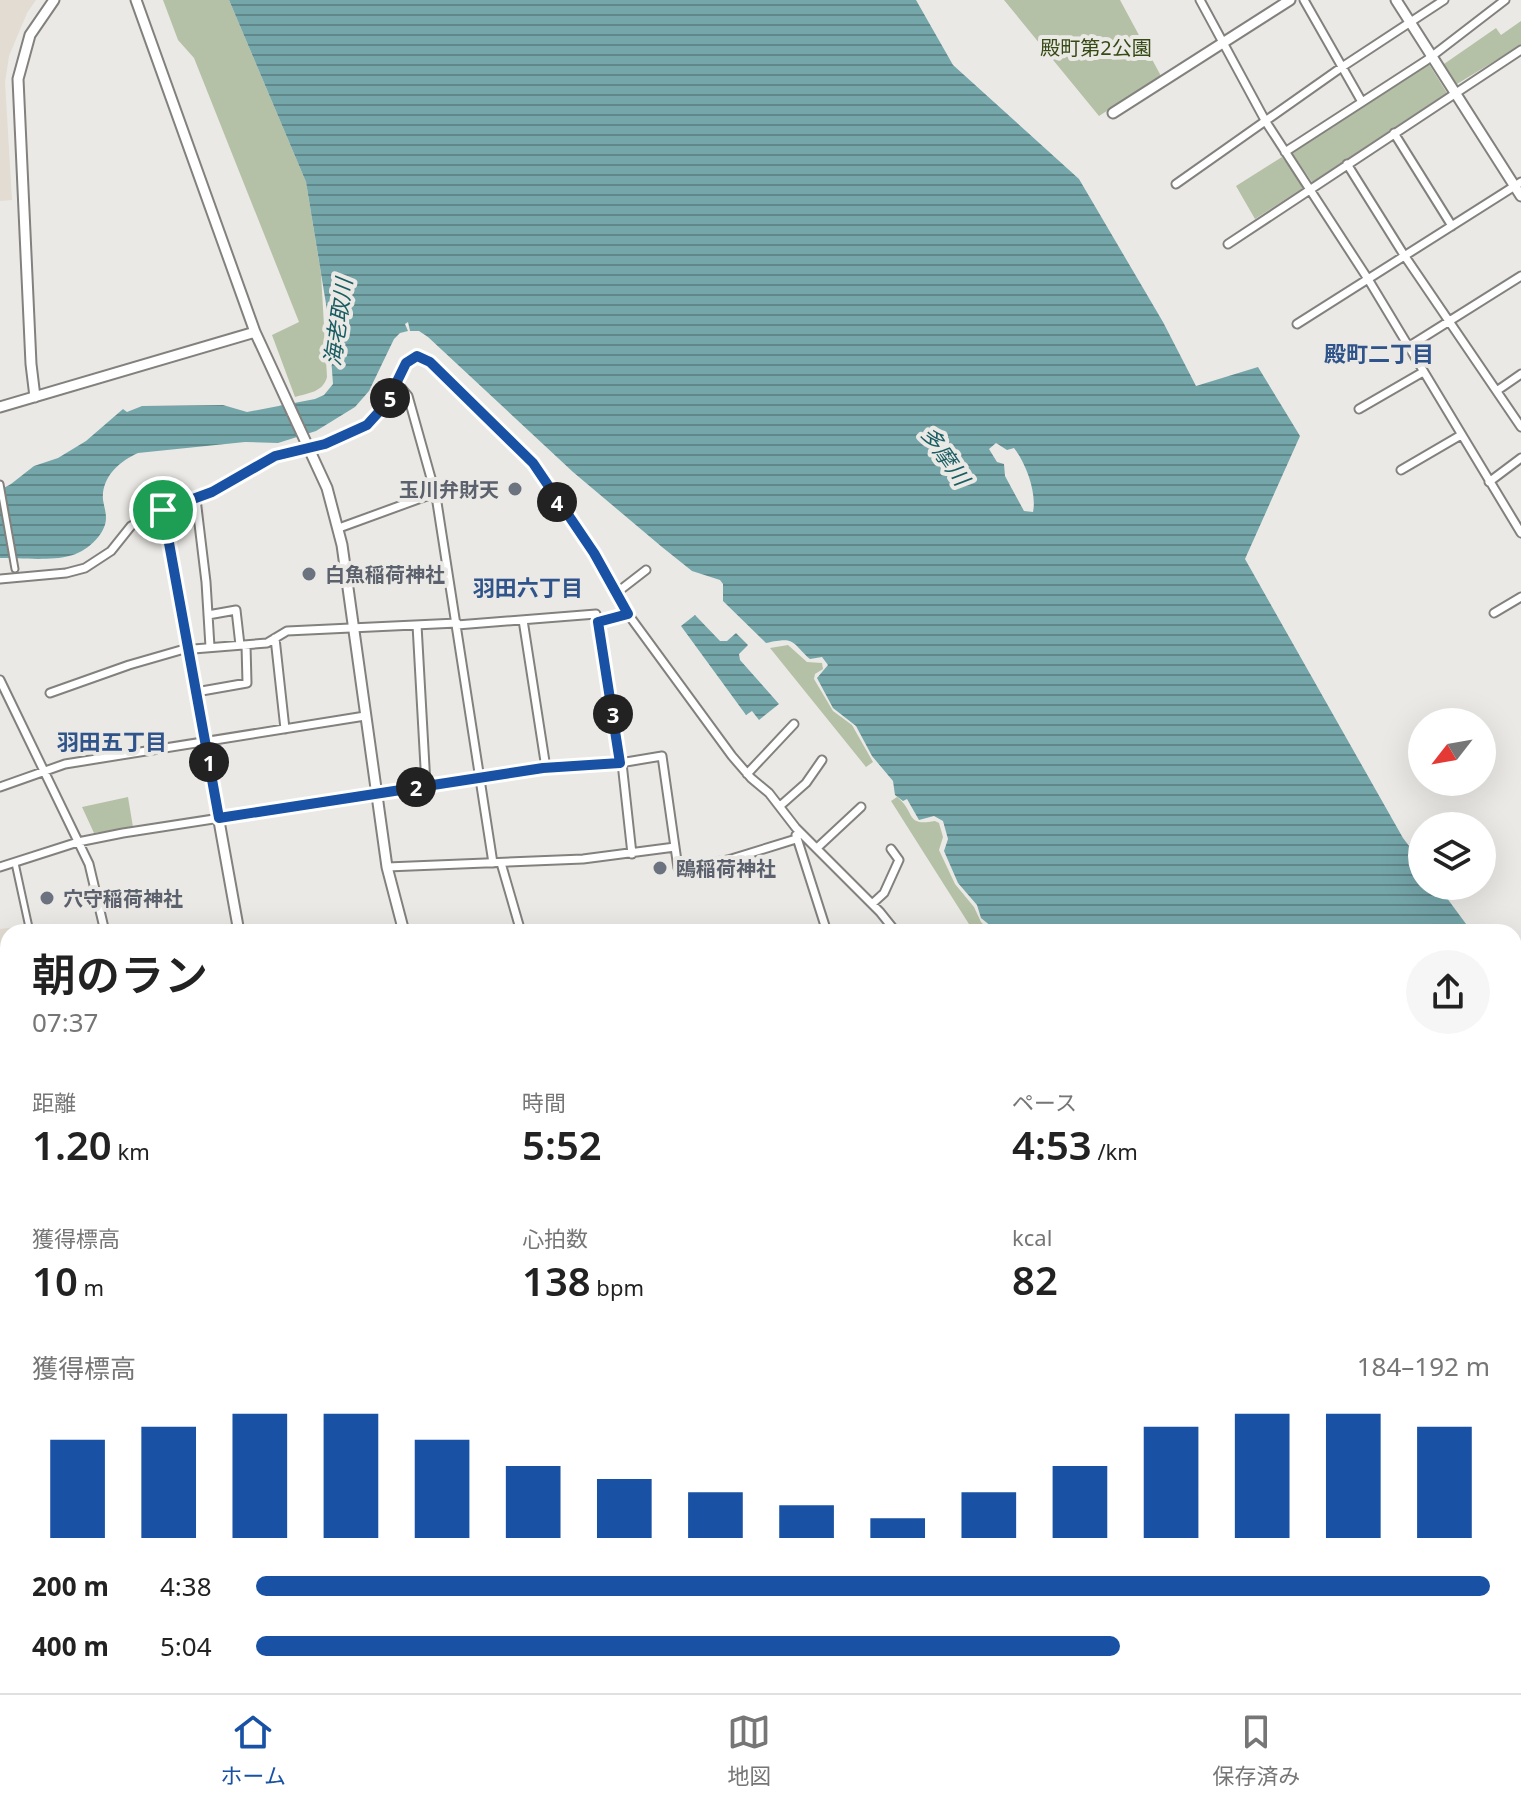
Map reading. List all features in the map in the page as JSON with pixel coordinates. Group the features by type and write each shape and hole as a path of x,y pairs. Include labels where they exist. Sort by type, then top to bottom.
{"street":[{"path":"35,397 18,79 30,35 54,0"},
{"path":"136,0 255,332 327,488 339,528 375,793 387,867 402,924"},
{"path":"1200,0 1266,122 1368,279 1521,533"},
{"path":"1113,113 1290,0"},
{"path":"1304,0 1362,102"},
{"path":"1396,0 1454,93 1518,184 1521,196"},
{"path":"1176,184 1342,67 1444,0"},
{"path":"1285,152 1431,56 1500,2"},
{"path":"1228,244 1521,50"},
{"path":"1394,133 1452,226"},
{"path":"1347,164 1404,255 1521,427"},
{"path":"1297,324 1518,184"},
{"path":"1408,347 1521,276"},
{"path":"0,407 255,332"},
{"path":"0,579 66,573 85,568 111,551 131,526 163,510 196,499 275,456 334,441 367,425 384,408 411,358 421,357 430,362 533,463 594,553 628,614 747,774 769,793 796,828 889,924"},
{"path":"1359,409 1423,372"},
{"path":"1498,390 1521,374"},
{"path":"398,384 408,396 435,493 480,777 497,863 518,924"},
{"path":"1401,470 1461,435"},
{"path":"1489,482 1521,458"},
{"path":"0,484 15,569"},
{"path":"339,528 435,493"},
{"path":"196,499 210,647"},
{"path":"163,510 238,924"},
{"path":"615,594 646,570"},
{"path":"1494,613 1521,597"},
{"path":"196,692 247,683 236,610 208,615"},
{"path":"50,693 129,665 189,649 267,643 287,631 596,614 621,763 632,854"},
{"path":"598,622 628,614"},
{"path":"523,620 546,768"},
{"path":"417,625 426,785"},
{"path":"275,638 285,729"},
{"path":"0,680 89,864 103,924"},
{"path":"0,705 10,700"},
{"path":"0,787 65,764 365,716"},
{"path":"747,774 794,724"},
{"path":"0,867 78,842 219,818 480,777 662,756 678,868 728,860 796,839"},
{"path":"780,806 806,783 822,760"},
{"path":"817,848 861,807"},
{"path":"796,828 796,839 824,924"},
{"path":"387,867 632,854 675,847"},
{"path":"872,904 884,893 899,860 891,849"},
{"path":"14,862 28,924"}],"shaded area":[{"path":"0,0 36,0 27,13 9,56 5,82 12,200 0,201"}],"green space":[{"path":"163,0 229,0 306,182 321,274 327,377 319,389 310,393 295,397 272,335 299,322 194,58 178,40"},
{"name":"殿町第2公園","path":"1004,0 1120,0 1161,76 1099,116"},
{"path":"1521,21 1521,45 1457,84 1444,64 1496,28 1501,35"},
{"path":"1427,61 1447,93 1312,182 1290,150"},
{"path":"1282,157 1304,187 1255,219 1236,186"},
{"path":"788,645 807,662 822,663 823,669 815,674 814,679 833,711 852,725 873,762 866,767 770,648"},
{"path":"128,797 133,827 94,833 82,807"},
{"path":"897,797 919,822 939,823 943,837 939,850 955,884 983,924 969,924 891,801"}],"water":[{"path":"229,0 916,0 953,65 1079,179 1163,322 1196,386 1258,367 1300,436 1245,559 1408,845 1408,900 1448,900 1466,924 988,924 958,883 944,851 948,839 943,821 934,816 919,820 907,799 903,801 895,795 893,781 872,756 856,726 833,708 817,678 828,665 822,657 810,659 788,641 766,643 723,601 723,584 720,580 692,571 662,547 573,472 428,337 419,331 410,331 408,322 405,324 408,331 394,339 369,391 355,407 316,431 278,443 245,442 138,453 118,465 108,477 103,492 105,524 99,537 88,547 61,558 0,558 0,490 34,466 58,458 86,441 123,409 127,412 142,406 223,405 247,412 315,399 324,395 333,384 328,316 306,182","holes":["996,443 1007,450 1014,448 1032,487 1033,512 1024,511 1005,476 1004,464 997,462 989,449"]},
{"path":"695,615 720,641 727,641 736,633 748,645 739,654 740,660 779,704 759,720 752,711 746,715 681,626"}],"place":[{"name":"玉川弁財天","path":"515,489"},
{"name":"白魚稲荷神社","path":"309,574"},
{"name":"鴎稲荷神社","path":"660,868"},
{"name":"穴守稲荷神社","path":"47,898"}],"district":[{"name":"殿町二丁目","path":"1379,353"},
{"name":"羽田六丁目","path":"528,587"},
{"name":"羽田五丁目","path":"112,741"}],"route":[{"path":"417,356 426,359 533,463 594,553 628,614 598,622 620,763 543,768 219,818 163,510 212,492 275,456 314,448 367,425 395,390 406,363 417,356"}],"water label":[{"name":"海老取川","path":"337,322"},
{"name":"多摩川","path":"946,455"}]}
